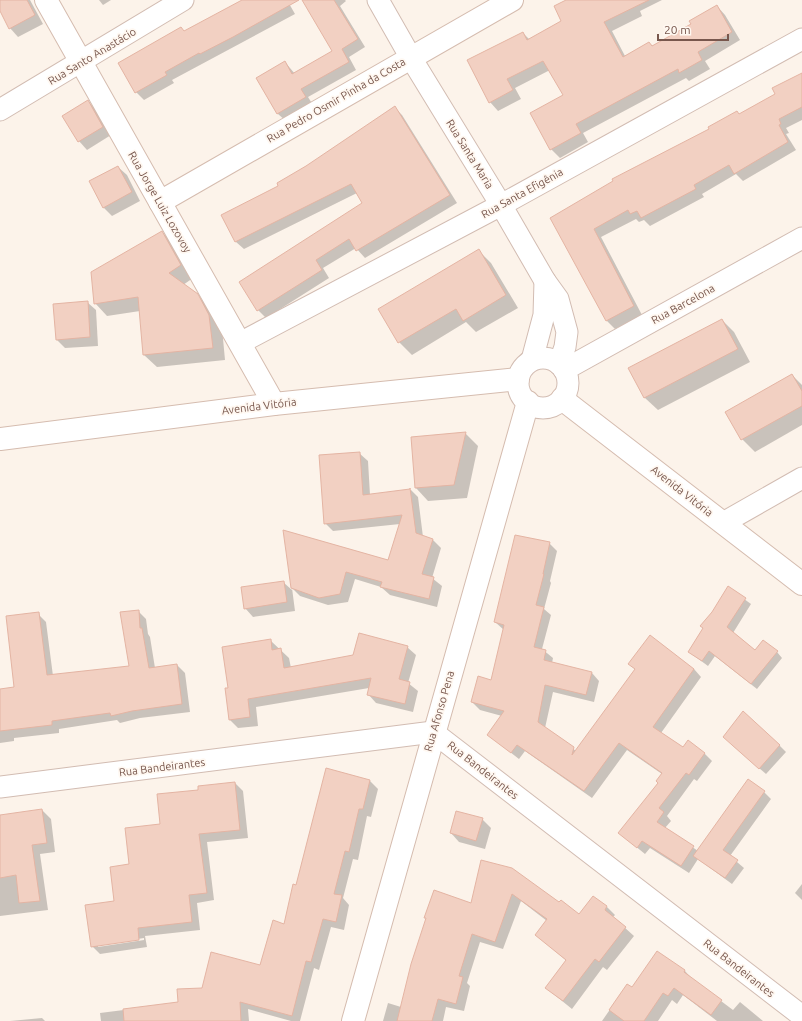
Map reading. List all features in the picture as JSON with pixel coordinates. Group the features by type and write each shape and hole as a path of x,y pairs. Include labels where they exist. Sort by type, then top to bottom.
{"street":[{"name":"Rua Jorge Luiz Lozovoy","path":"46,0 274,404"},
{"name":"Rua Santo Anastácio","path":"0,110 183,0"},
{"name":"Rua Santa Maria","path":"378,0 410,58 501,204 545,281 558,299 567,332 562,367"},
{"name":"Rua Pedro Osmir Pinha da Costa","path":"160,202 512,0"},
{"name":"Rua Santa Efigênia","path":"240,343 501,204 802,39"},
{"name":"Rua Barcelona","path":"562,367 802,238"},
{"path":"532,360 544,315 545,281"},
{"path":"546,358 562,367 568,381 565,394 556,404 542,408 528,402 520,392 518,379 525,365 532,360 546,358"},
{"name":"Avenida Vitória","path":"0,438 274,404 518,379"},
{"name":"Avenida Vitória","path":"562,399 802,584"},
{"name":"Rua Afonso Pena","path":"352,1021 528,402"},
{"path":"723,523 802,478"},
{"name":"Rua Bandeirantes","path":"0,787 433,732 802,1016"}],"building":[{"path":"0,0 27,0 35,15 9,29 0,11"},
{"path":"242,0 299,0 233,37 200,54 199,53 165,72 167,75 135,93 118,63 181,27 184,31"},
{"path":"302,0 334,0 358,39 342,49 349,62 301,89 306,97 277,114 256,78 285,61 292,74 332,51"},
{"path":"566,0 649,0 604,22 623,57 649,42 652,46 691,24 689,21 717,5 732,32 698,52 702,60 679,73 678,69 576,124 581,133 550,150 530,113 563,95 543,61 507,79 513,90 489,103 467,60 523,32 527,40 561,21 554,6"},
{"path":"802,73 802,107 779,119 781,124 779,125 788,142 734,174 729,165 694,185 696,189 641,218 637,211 630,214 628,210 594,229 634,306 606,321 550,218 613,181 612,179 709,129 708,127 737,111 739,114 775,94 772,88"},
{"path":"88,100 103,127 78,142 62,116"},
{"path":"395,106 450,195 356,251 349,239 316,260 322,270 257,311 239,282 362,203 351,184 235,242 221,215 278,186 277,183 306,166"},
{"path":"118,166 132,192 103,208 89,181"},
{"path":"162,231 181,265 169,273 198,294 209,315 213,348 143,355 138,297 94,304 91,272"},
{"path":"479,249 506,295 463,321 456,309 398,343 378,309"},
{"path":"88,301 90,337 56,340 53,304"},
{"path":"722,319 738,349 644,398 628,368"},
{"path":"792,374 802,391 802,406 741,440 725,412"},
{"path":"466,432 454,485 415,488 411,437"},
{"path":"360,452 363,495 410,488 416,533 433,539 422,574 434,577 429,599 380,587 382,582 346,572 340,594 319,598 291,588 283,530 388,560 402,515 324,524 319,455"},
{"path":"515,535 550,542 536,605 544,607 534,647 546,650 544,660 592,672 586,695 545,685 538,722 574,747 572,755 635,669 628,664 650,635 694,669 653,727 683,747 688,740 705,753 689,775 686,773 659,808 664,812 657,822 694,846 681,866 642,841 637,848 618,833 658,783 656,781 662,773 619,743 584,791 517,745 511,753 487,735 504,711 471,702 478,676 491,680 504,625 494,622"},
{"path":"284,581 287,602 244,609 241,587"},
{"path":"728,586 746,598 727,627 755,650 763,640 778,651 751,684 709,651 702,661 688,652 703,628 700,626 712,612"},
{"path":"139,610 140,628 142,628 149,668 177,664 182,704 132,711 111,716 110,713 52,721 52,725 0,731 0,689 14,687 6,616 39,612 47,675 129,666 120,612"},
{"path":"359,633 408,646 399,679 410,682 405,704 367,695 371,678 248,699 250,717 229,720 225,688 228,688 222,647 271,639 272,650 281,648 284,668 353,655"},
{"path":"743,711 780,745 759,769 723,737"},
{"path":"326,768 370,780 363,809 359,809 349,852 345,851 334,894 342,895 336,922 323,919 311,962 306,961 292,1016 240,1002 241,1021 124,1021 123,1009 178,1002 177,989 202,988 211,952 260,965 273,920 284,924 293,884 296,885"},
{"path":"748,779 765,791 723,850 738,860 725,878 693,856"},
{"path":"235,782 240,830 199,834 207,893 189,895 192,922 138,928 139,940 91,947 85,905 114,901 110,867 129,864 125,828 160,824 157,794 198,790 198,786"},
{"path":"42,809 47,843 32,845 40,901 19,903 16,875 0,878 0,815"},
{"path":"456,811 483,818 476,841 450,833"},
{"path":"481,860 512,868 559,902 561,900 579,914 593,896 607,906 605,910 626,927 599,962 595,959 563,1001 545,988 566,960 535,935 547,919 512,894 495,942 472,934 459,976 463,977 456,1004 438,999 432,1021 397,1021 411,964 426,918 424,918 434,890 471,903"},
{"path":"657,951 685,970 684,972 722,1000 711,1015 674,988 668,996 663,993 644,1021 624,1021 609,1010 627,984 632,987"}]}
